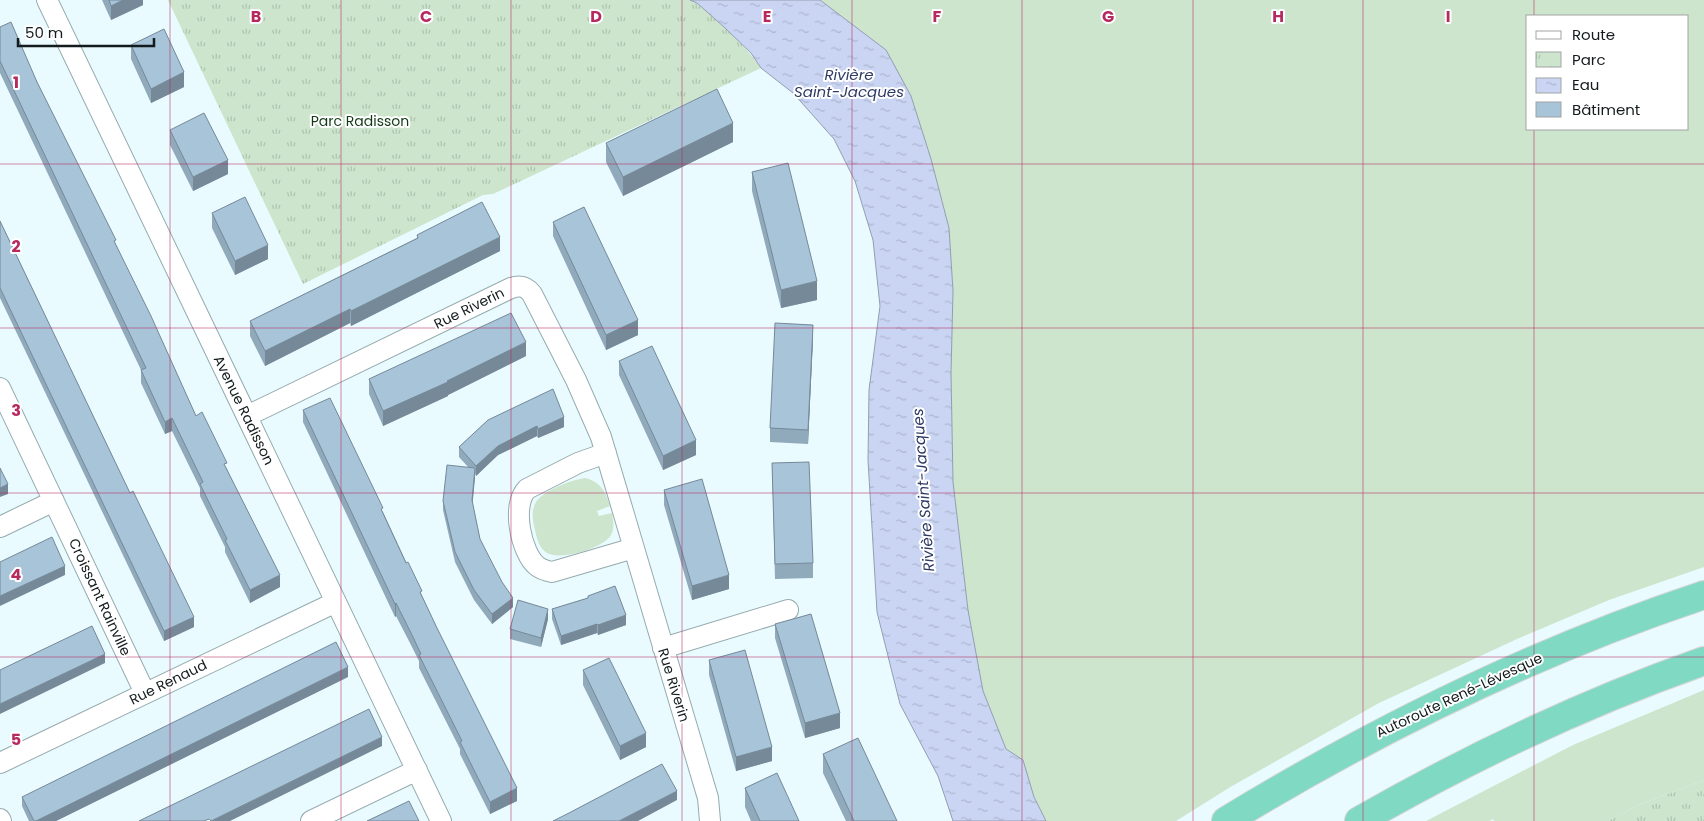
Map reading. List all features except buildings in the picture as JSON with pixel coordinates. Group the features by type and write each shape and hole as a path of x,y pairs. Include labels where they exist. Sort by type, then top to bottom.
{"highway":[{"name":"Autoroute René-Lévesque","path":"1226,821 1340,754 1461,692 1572,643 1657,610 1704,595"},
{"path":"1359,821 1452,770 1546,725 1632,688 1704,661"}],"street":[{"name":"Avenue Radisson","path":"47,0 441,821"},
{"name":"Rue Riverin","path":"247,416 502,292 518,286 528,289 592,414 606,453 708,798 710,821"},
{"name":"Croissant Rainville","path":"0,388 145,693"},
{"path":"606,453 578,463 526,489 518,504 525,546 533,562 542,569 552,572 634,548"},
{"path":"0,527 54,500"},
{"name":"Rue Renaud","path":"0,763 336,602"},
{"path":"663,648 788,610"},
{"path":"311,821 417,770"}],"green space":[{"name":"Parc Radisson","path":"168,0 690,0 718,20 747,50 761,68 493,194 483,195 303,284"},
{"path":"820,0 1704,0 1704,567 1609,600 1517,639 1379,703 1232,786 1176,821 1046,821 1034,797 1023,761 1006,749 983,691 968,610 953,482 951,373 953,291 949,228 931,159 911,96"},
{"path":"585,478 599,485 606,496 610,506 597,511 599,516 612,513 613,527 611,535 600,544 581,552 562,555 547,553 540,546 536,533 533,517 535,504 538,499 550,491 572,481"},
{"path":"1704,690 1704,780 1641,804 1608,821 1494,821 1493,819 1490,821 1426,821 1573,745"},
{"path":"1704,780 1704,821 1608,821 1641,804"}],"water":[{"name":"Rivière Saint-Jacques","path":"690,0 820,0 886,50 911,96 931,159 949,228 953,291 951,373 953,482 968,610 983,691 1006,749 1023,760 1034,797 1046,821 953,821 938,776 900,704 877,612 868,460 869,390 880,306 873,240 855,181 834,139 793,93 761,68 751,53 724,27 697,3"}]}
